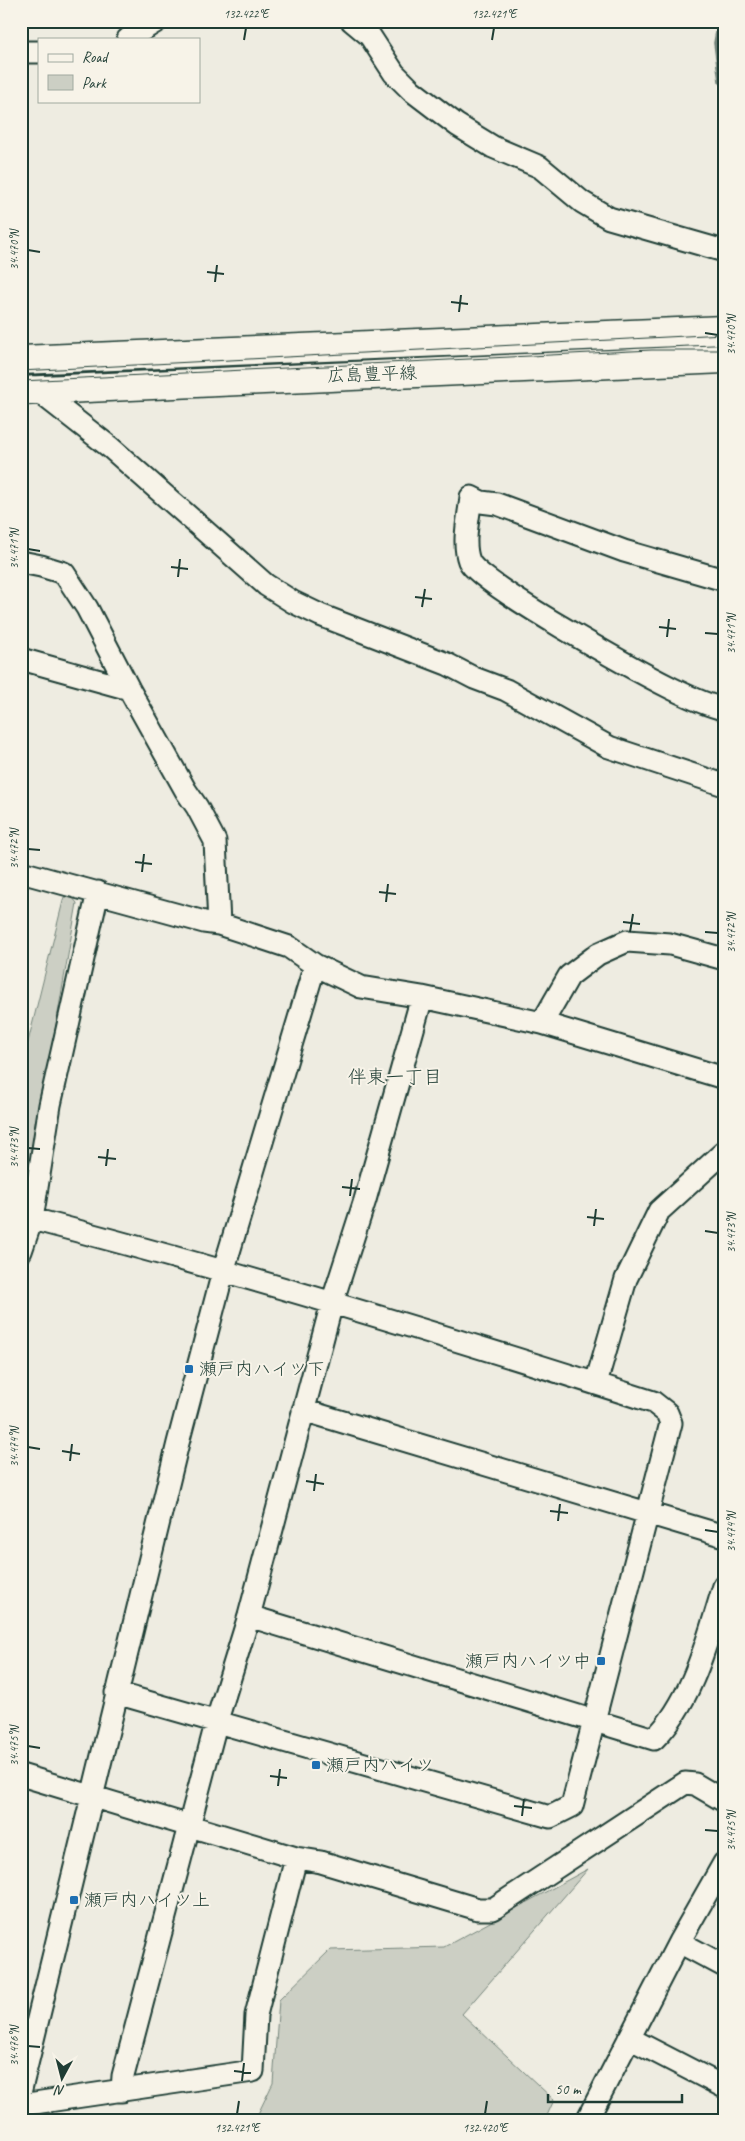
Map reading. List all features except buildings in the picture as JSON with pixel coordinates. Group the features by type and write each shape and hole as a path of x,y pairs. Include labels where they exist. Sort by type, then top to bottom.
{"main road":[{"name":"広島豊平線","path":"21,360 724,330"},
{"name":"広島豊平線","path":"27,387 724,359"}],"street":[{"path":"130,38 157,21"},
{"path":"352,21 370,36 394,73 411,90 457,125 493,147 540,168 582,202 609,218 724,251"},
{"path":"21,52 38,52"},
{"path":"27,387 111,448 266,585 293,602 320,615 447,664 474,678 506,690 609,747 724,784"},
{"path":"724,580 624,551 497,504 480,502 471,497 466,547 470,563 482,576 571,632 672,688 724,709"},
{"path":"21,562 64,573 87,608 129,689 215,842 218,924"},
{"path":"21,659 129,689"},
{"path":"21,872 204,922 218,924 289,947 315,965 361,987 422,997 542,1023 724,1078"},
{"path":"21,1250 32,1219 50,1105 98,892"},
{"path":"542,1023 569,976 598,954 627,942 670,944 724,959"},
{"path":"21,2089 116,1693 223,1272 315,965"},
{"path":"122,2091 123,2076 217,1720 249,1616 332,1303 364,1200 422,997"},
{"path":"596,1384 626,1279 658,1211 724,1152"},
{"path":"32,1219 116,1240 332,1303 653,1402 667,1413 672,1423 572,1806 550,1817 217,1720 116,1693"},
{"path":"303,1410 724,1536"},
{"path":"249,1616 654,1739 666,1727 698,1669 724,1586"},
{"path":"21,1775 296,1858 321,1862 478,1909 493,1909 685,1783 695,1784 724,1801"},
{"path":"21,2105 253,2072 256,2015 296,1858"},
{"path":"587,2120 678,1942 724,1863"},
{"path":"678,1942 724,1966"},
{"path":"629,2038 724,2087"}],"green space":[{"path":"64,897 72,897 77,903 21,1227 21,1070"},
{"path":"588,1869 462,2014 554,2100 545,2120 255,2120 273,2083 279,2000 330,1950 444,1947"}],"waterway":[{"path":"720,21 716,43 721,81 724,84"}],"tram line":[{"path":"21,371 724,334"},
{"path":"21,381 652,350 724,350"}],"place":[{"name":"瀬戸内ハイツ下","path":"189,1369"},
{"name":"瀬戸内ハイツ中","path":"601,1661"},
{"name":"瀬戸内ハイツ","path":"316,1765"},
{"name":"瀬戸内ハイツ上","path":"74,1900"}],"district":[{"name":"伴東一丁目","path":"395,1077"}]}
